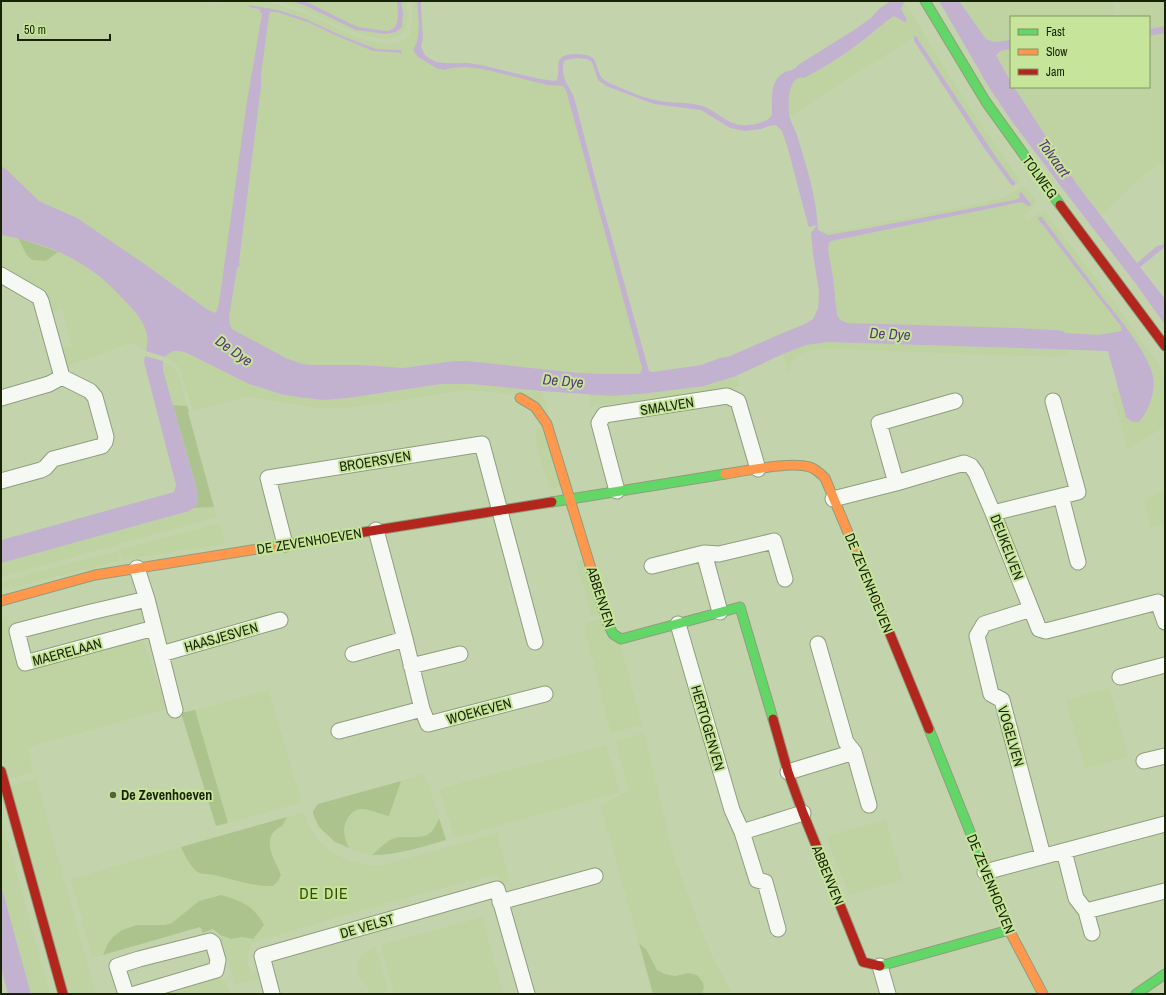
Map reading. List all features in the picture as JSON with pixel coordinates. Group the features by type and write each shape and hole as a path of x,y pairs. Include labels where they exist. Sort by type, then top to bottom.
{"street":[{"name":"TOLWEG","path":"925,1 986,101 1053,196 1131,298 1165,346"},
{"path":"1,275 39,297 62,378"},
{"path":"1,398 49,384 62,378 90,391 95,397 106,437 102,446 53,459 45,468 41,470 1,481"},
{"name":"SMALVEN","path":"617,491 599,423 604,415 712,398 727,396 738,401 758,469"},
{"path":"520,398 537,409 547,424 571,499"},
{"path":"994,513 1078,492 1053,401"},
{"path":"896,483 879,423 955,402"},
{"name":"BROERSVEN","path":"285,544 268,478 482,444 501,510"},
{"name":"DEUKELVEN","path":"833,499 896,483 964,463 971,466 976,473 994,513 1039,629 1046,631 1158,602 1165,622"},
{"name":"DE ZEVENHOEVEN","path":"1,601 95,575 137,568 758,469 794,465 810,467 817,470 825,478 833,499 845,523 1009,930 1043,994"},
{"path":"1061,496 1078,562"},
{"name":"ABBENVEN","path":"571,499 608,624 613,634 621,638 740,607 788,772 803,813 864,962 880,966"},
{"path":"501,510 535,642"},
{"name":"WOEKEVEN","path":"376,530 422,709 428,724 545,694"},
{"path":"652,566 704,553 719,554 774,541 785,579"},
{"path":"704,553 720,612"},
{"path":"137,568 147,599 175,710"},
{"name":"MAERELAAN","path":"147,599 17,631 25,663 154,628"},
{"name":"VOGELVEN","path":"1031,609 984,624 977,636 992,694 1002,700 1044,856"},
{"name":"HAASJESVEN","path":"161,654 280,620"},
{"name":"HERTOGENVEN","path":"678,624 732,810 742,832 757,880 765,882 778,928"},
{"path":"353,654 405,639"},
{"path":"818,644 846,742 854,752 869,805"},
{"path":"411,666 460,654"},
{"path":"1120,677 1165,665"},
{"path":"339,731 422,709"},
{"path":"788,772 854,752"},
{"path":"1144,761 1165,756"},
{"path":"1,770 32,887 63,994"},
{"path":"742,832 803,813"},
{"path":"985,872 1165,824"},
{"path":"1064,851 1076,898 1086,911 1092,933"},
{"path":"500,902 595,876"},
{"name":"DE VELST","path":"272,994 262,956 497,889 527,994"},
{"path":"1086,911 1165,890"},
{"path":"888,994 880,966 1009,930"},
{"path":"126,994 117,966 210,941 213,943 218,960 216,970 135,994"},
{"path":"1136,994 1165,974"}],"green space":[{"path":"1,1 193,1 224,4 208,1 261,2 278,5 297,11 368,41 390,44 400,42 409,35 412,24 411,1 417,1 419,20 418,39 413,50 437,63 462,64 532,80 557,82 558,77 565,84 642,368 641,372 639,374 579,373 467,361 454,361 403,368 362,365 302,364 287,358 232,329 218,316 77,218 39,201 1,166","holes":["249,5 278,10 306,19 340,35 376,49 398,51 390,53 368,49 301,20 277,12 270,12 269,14 249,7"]},
{"path":"278,1 292,1 304,5 356,30 393,33 399,30 403,13 401,1 406,1 408,16 407,24 404,31 396,37 385,39 371,37 357,33 304,10"},
{"path":"304,1 397,1 398,20 395,27 386,31 358,27"},
{"path":"959,1 1114,1 1114,16 1010,16 1010,40 994,42 986,39"},
{"path":"1120,1 1165,1 1165,26 1150,29 1150,16 1120,16"},
{"path":"904,2 960,92 1020,180 1019,183 1014,186 1015,182 994,154 917,37 914,37 790,116 788,105 790,92 795,80 799,77 804,77 812,73 842,56 895,16 903,21 907,20 901,9"},
{"path":"1165,33 1165,165 1159,164 1144,175 1101,215 1076,183 1015,88 1150,88 1150,36"},
{"path":"1010,49 1010,80 996,55 1001,51"},
{"path":"1022,187 1025,187 1037,202 1024,215 1028,221 1039,212 1044,211 1113,301 1165,373 1165,426 1128,450 1112,393 1119,391 1126,417 1143,417 1150,403 1154,387 1150,367 1140,347 1042,217 1123,331 1099,335 1065,333 1055,330 1017,328 848,323 842,321 837,315 833,277 828,250 829,242 1022,202 1028,206 1019,193 1020,198 1014,200 869,228 828,235 818,230 829,232 844,230 989,201 1005,197"},
{"path":"1,235 18,238 26,254 46,261 58,252 87,267 98,275 125,299 140,318 147,335 146,351 132,343 67,366 61,349 72,346 62,309 51,313 1,271"},
{"path":"18,238 58,252 46,261 32,260 26,254"},
{"path":"828,342 1067,350 1067,355 1055,357 830,349 807,352 796,357 790,368 789,377 783,354 806,345"},
{"path":"178,350 249,384 284,395 305,398 324,400 348,398 441,384 471,384 542,391 550,421 516,395 479,391 461,391 356,407 336,408 315,408 256,398 242,398 193,411 180,370 175,363 165,357 171,352"},
{"path":"163,361 174,367 179,375 187,406 173,405 163,370"},
{"path":"736,376 739,387 632,403 592,406 589,394 612,396 704,386"},
{"path":"173,405 187,406 214,507 193,508 197,490"},
{"path":"544,426 561,487 549,489 537,446 536,429"},
{"path":"1165,488 1165,524 1151,528 1144,501"},
{"path":"214,507 217,517 1,577 1,563 189,511 193,508"},
{"path":"219,523 225,544 122,560 119,550"},
{"path":"117,551 119,561 1,589 1,582"},
{"path":"584,559 599,615 592,617 576,561"},
{"path":"7,616 21,668 136,639 143,640 166,709 33,746 28,750 33,772 8,779 1,754 1,618"},
{"path":"600,619 620,644 642,725 611,733 584,624"},
{"path":"1110,688 1128,757 1085,769 1066,700"},
{"path":"265,691 269,692 301,801 300,803 228,823 195,710"},
{"path":"195,710 228,823 216,826 181,713"},
{"path":"644,733 672,851 713,958 733,994 702,994 704,988 703,984 697,975 689,973 675,976 665,974 657,970 647,949 639,943 601,805 629,790 615,741"},
{"path":"606,745 620,792 457,837 453,833 439,790"},
{"path":"424,774 439,818 435,829 431,833 422,837 394,838 372,855 349,848 344,827 350,815 355,811 364,809 389,816 401,781"},
{"path":"36,779 96,994 69,994 10,786"},
{"path":"401,781 389,816 364,809 355,811 350,815 344,827 349,848 335,842 319,827 313,814 313,811 318,804"},
{"path":"304,812 312,832 317,839 331,851 339,856 365,864 382,865 496,834 510,881 502,883 497,874 380,905 251,943 247,960 251,974 259,972 260,978 235,985 220,935 231,939 243,937 253,939 253,910 244,903 221,895 199,901 172,923 165,925 137,925 108,943 103,955 92,958 71,879 181,847 186,857 201,874 217,875 264,887 281,875 270,848 271,836 282,826 287,817"},
{"path":"1,815 50,994 31,994 1,885"},
{"path":"287,817 282,826 271,836 270,848 281,875 273,886 251,884 198,872 194,869 181,847"},
{"path":"439,818 446,840 401,852 372,855 392,839 400,837 422,837 430,833"},
{"path":"886,820 902,880 849,895 826,836"},
{"path":"221,895 247,905 256,913 264,925 253,939 242,937 231,939 220,935 213,929 202,933 200,927 103,955 108,943 122,930 137,925 165,925 172,923 199,901"},
{"path":"482,917 503,994 394,994 381,945"},
{"path":"639,943 646,949 657,970 665,974 675,976 689,973 697,975 703,984 704,988 702,994 653,994"},
{"path":"376,947 389,994 369,994 367,986 358,974 357,969 361,957 368,950"},
{"path":"216,978 225,981 230,994 153,994 213,979 215,980"}],"water":[{"path":"292,1 304,1 358,27 386,31 391,30 398,20 397,1 401,1 403,13 402,27 396,32 386,34 356,30 304,5"},
{"name":"De Dye","path":"417,1 421,1 423,38 421,47 425,55 437,62 481,65 540,79 556,81 559,62 562,57 570,54 588,56 594,59 601,76 609,83 650,99 699,105 736,124 745,125 763,122 770,118 772,115 772,91 776,80 785,72 793,69 854,30 871,18 889,1 903,1 904,2 901,9 907,20 906,22 894,16 841,56 804,78 795,80 792,84 789,96 789,115 797,135 810,182 816,206 818,230 828,235 869,228 1014,200 1020,198 1019,193 1021,192 1031,204 1028,206 1022,202 831,241 829,243 828,250 833,277 837,315 841,320 848,323 1017,328 1055,330 1063,331 1065,333 1099,335 1122,331 1120,325 1038,219 1039,217 1042,217 1140,347 1150,366 1154,382 1153,394 1149,407 1139,422 1132,422 1126,417 1108,351 828,342 806,345 736,376 704,386 650,393 612,396 471,384 441,384 348,398 324,400 284,395 249,384 187,353 175,351 165,357 146,351 147,335 144,325 135,312 101,277 82,264 49,248 25,240 1,235 1,166 39,201 77,218 208,310 216,313 219,303 247,101 262,14 259,9 249,7 249,5 278,10 306,19 340,35 376,49 401,50 402,53 373,51 310,23 277,12 270,12 261,75 261,87 239,262 240,266 237,268 229,317 232,329 286,358 302,364 362,365 403,368 454,361 467,361 579,373 639,374 642,368 566,90 563,86 548,85 483,69 466,67 443,70 436,68 418,57 413,50 418,39 419,20","holes":["578,58 587,59 592,62 598,80 606,86 654,104 701,110 730,128 745,131 776,125 782,131 808,225 809,227 817,225 811,233 819,292 818,308 813,319 805,324 730,356 701,365 653,372 649,371 574,97 565,80 563,72 564,61"]},
{"name":"Tolvaart","path":"939,1 959,1 986,39 994,42 1010,40 1010,49 1001,51 996,55 1010,80 1010,88 1015,88 1076,183 1137,263 1157,246 1165,243 1165,247 1140,267 1165,299 1165,325 1136,284 1011,120 990,89"},
{"path":"1165,26 1165,33 1150,36 1150,29"},
{"path":"914,36 917,37 994,154 1015,182 1015,185 1012,186 984,148 914,41"},
{"path":"145,356 163,361 163,370 197,490 198,500 196,507 189,511 1,563 1,540 174,492 176,485 144,362"},
{"path":"1,885 31,994 8,994 1,968"}],"traffic: fast":[{"path":"925,1 986,102 1060,205"},
{"path":"552,502 725,474"},
{"path":"593,575 608,624 613,634 621,639 740,607 773,719"},
{"path":"929,729 1002,912"},
{"path":"880,966 1009,930"},
{"path":"1136,994 1165,974"}],"traffic: slow":[{"path":"520,398 535,407 547,424 593,575"},
{"path":"725,474 791,465 801,465 816,470 825,478 865,573"},
{"path":"1,601 95,575 333,537"},
{"path":"1002,912 1009,930 1043,994"}],"traffic: jam":[{"path":"1060,205 1165,346"},
{"path":"333,537 552,502"},
{"path":"865,573 929,729"},
{"path":"773,719 788,772 803,813 863,962 880,966"},
{"path":"1,771 63,994"}],"place":[{"name":"De Zevenhoeven","path":"113,795"}],"district":[{"name":"DE DIE","path":"324,893"}]}
